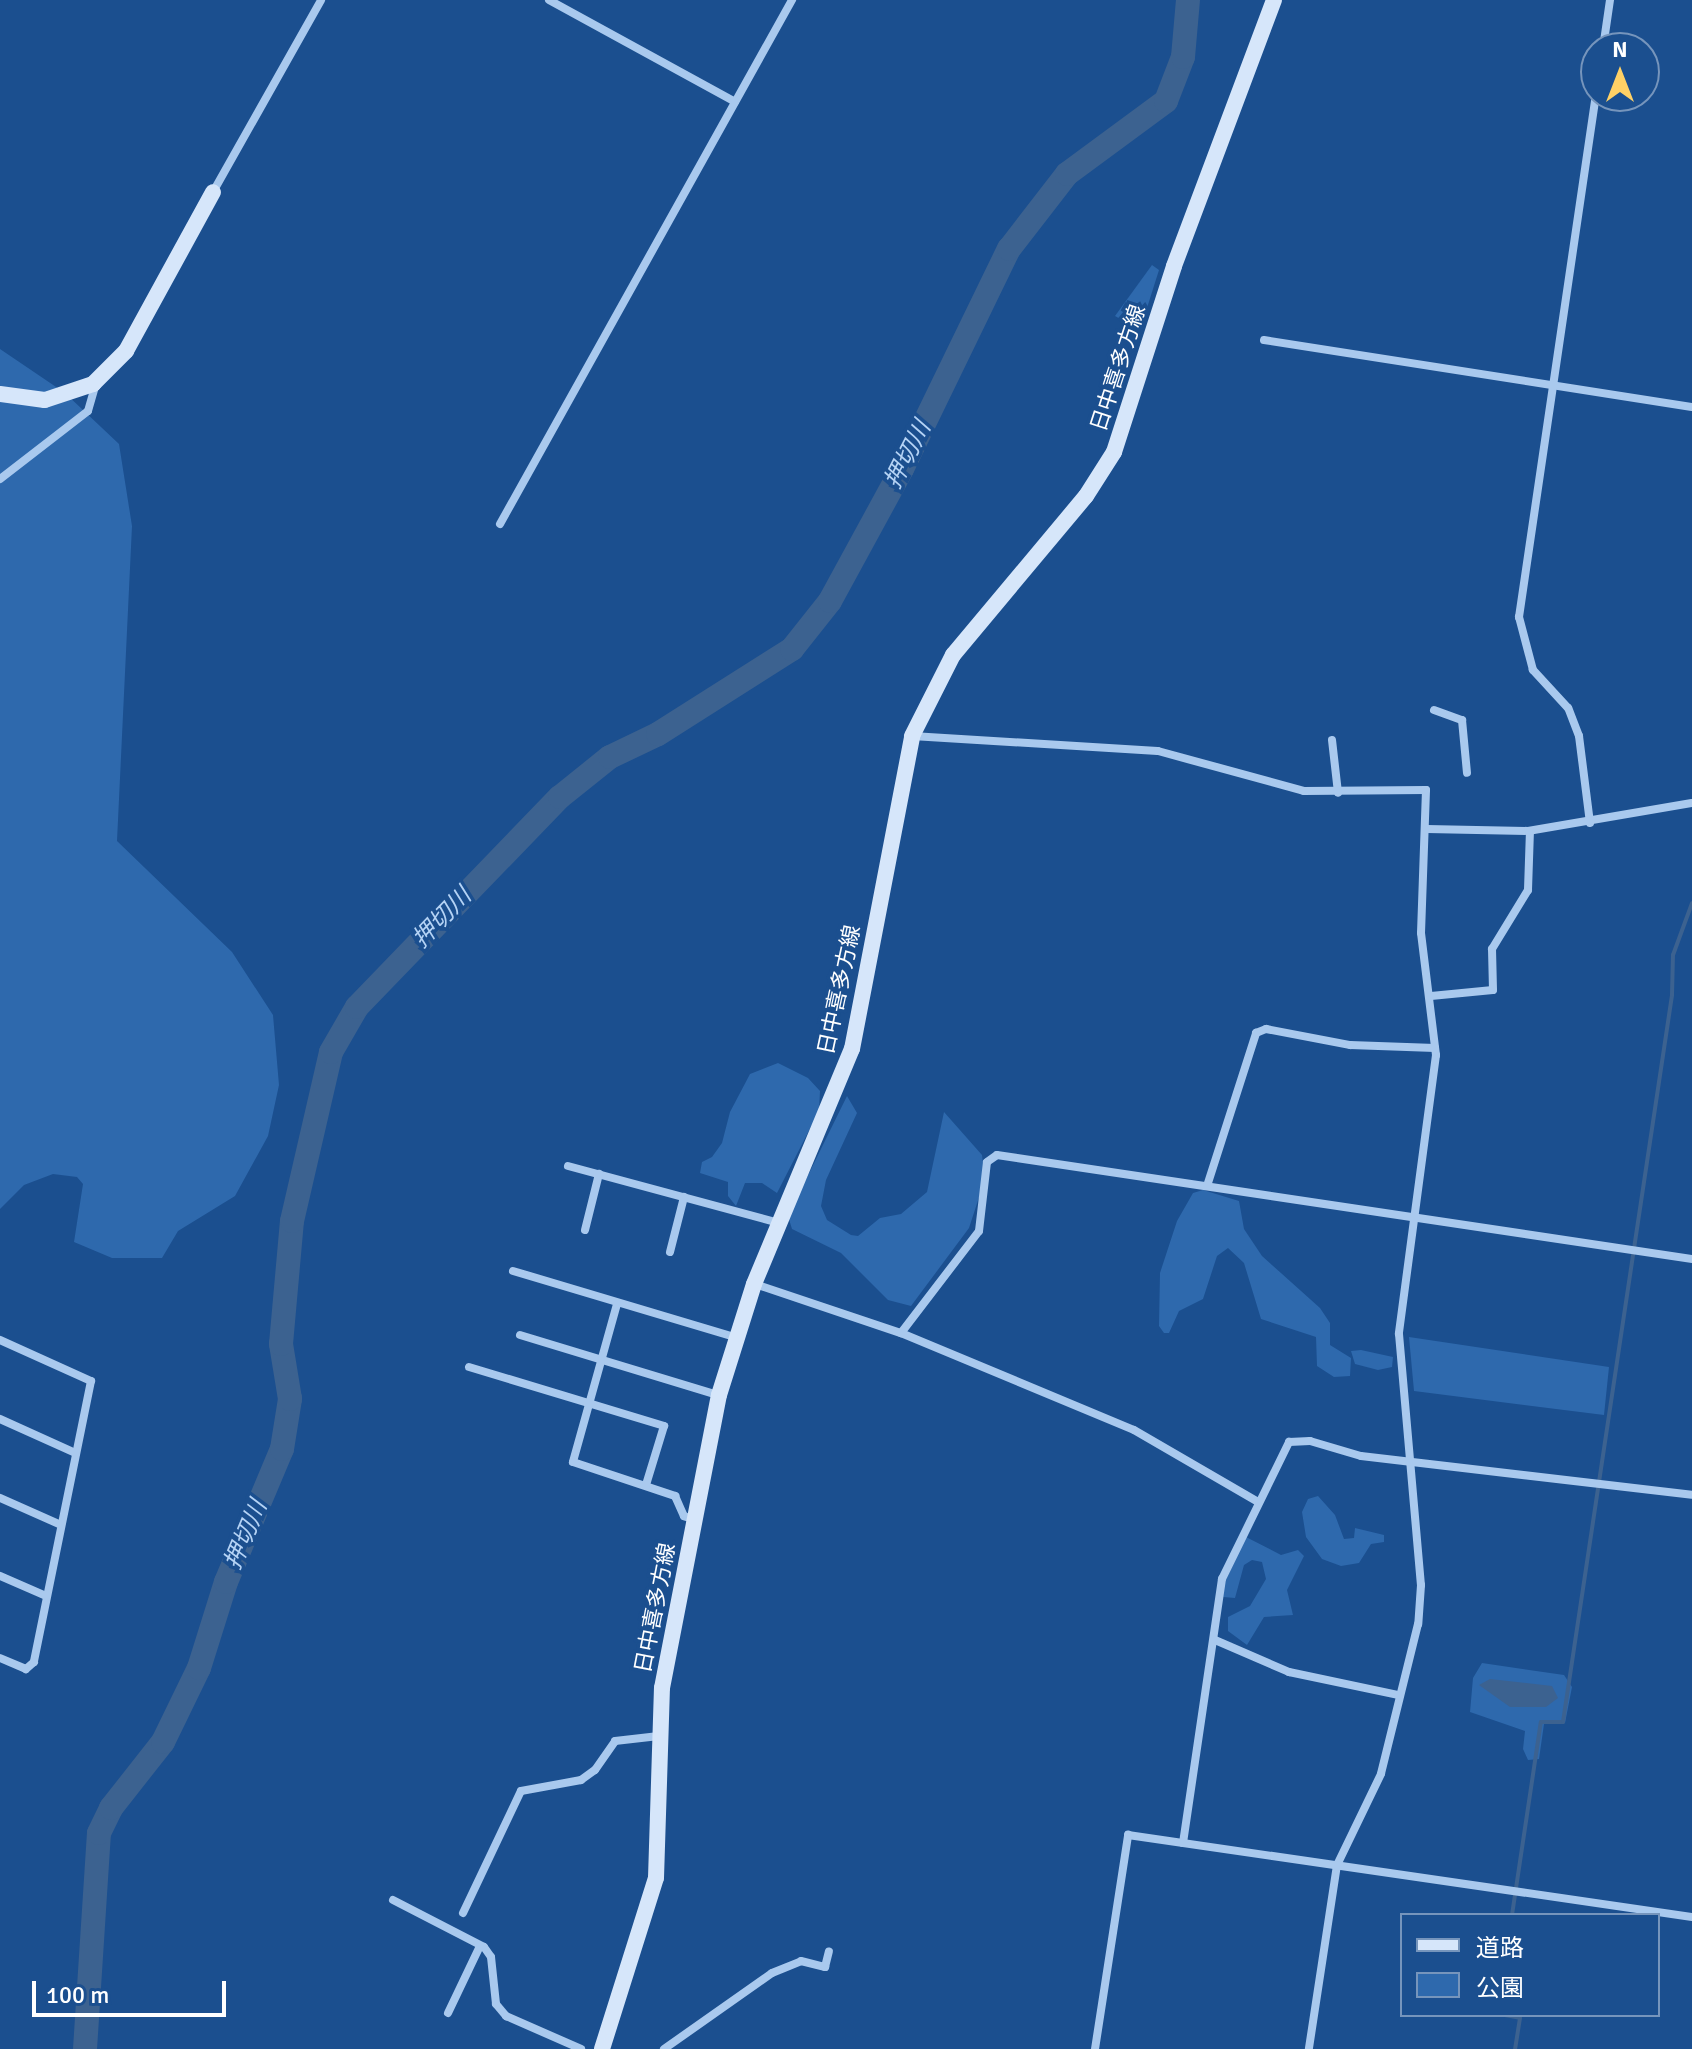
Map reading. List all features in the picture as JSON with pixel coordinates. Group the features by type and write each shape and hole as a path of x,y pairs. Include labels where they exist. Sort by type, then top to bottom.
{"main road":[{"name":"日中喜多方線","path":"602,2049 656,1878 662,1688 719,1395 754,1284 840,1087 860,1023 900,777 912,736 953,655 1086,496 1114,452 1174,266 1274,0"},
{"path":"0,394 45,400 69,396 110,368 126,351 213,192"}],"street":[{"path":"213,192 321,0"},
{"path":"549,0 735,102"},
{"path":"500,524 792,0"},
{"path":"1605,32 1610,0"},
{"path":"1590,823 1579,736 1568,708 1533,670 1519,617 1593,112"},
{"path":"1264,340 1692,407"},
{"path":"0,479 88,411 93,387 110,368"},
{"path":"1434,710 1462,720 1467,773"},
{"path":"912,736 1158,751 1254,781 1338,793 1426,790 1427,829 1420,902 1435,1048 1399,1334 1421,1585 1418,1624 1398,1695 1381,1774 1337,1865 1309,2049"},
{"path":"1332,740 1338,793"},
{"path":"1427,829 1530,831 1692,803"},
{"path":"1431,996 1493,990 1492,949 1528,890 1530,831"},
{"path":"1207,1186 1256,1033 1266,1029 1350,1045 1435,1048"},
{"path":"901,1333 979,1231 987,1162 997,1155 1692,1259"},
{"path":"568,1166 780,1223"},
{"path":"585,1230 599,1174"},
{"path":"670,1252 684,1197"},
{"path":"513,1271 735,1337"},
{"path":"754,1284 901,1333 1134,1430 1258,1502"},
{"path":"617,1304 573,1462 675,1496 684,1516 694,1520"},
{"path":"520,1335 601,1363 719,1395"},
{"path":"0,1340 91,1381 73,1452 34,1662 26,1669 0,1658"},
{"path":"469,1367 664,1426 646,1485"},
{"path":"0,1419 73,1452"},
{"path":"1183,1843 1222,1579 1258,1502 1293,1440 1361,1456 1692,1495"},
{"path":"0,1498 59,1524"},
{"path":"0,1576 46,1596"},
{"path":"1215,1640 1289,1672 1398,1695"},
{"path":"463,1913 521,1791 581,1780 595,1770 615,1741 659,1736"},
{"path":"1095,2049 1128,1835 1692,1917"},
{"path":"393,1900 480,1946 491,1957 499,2011 581,2049"},
{"path":"448,2013 480,1946"},
{"path":"664,2049 772,1973 801,1961 825,1967 829,1951"}],"green space":[{"path":"1152,265 1159,270 1140,330 1115,316"},
{"path":"0,349 65,393 119,444 132,526 117,841 232,952 273,1015 279,1085 268,1136 235,1196 178,1231 162,1258 112,1258 74,1242 83,1184 77,1177 53,1174 24,1185 0,1209"},
{"path":"778,1063 808,1078 820,1091 819,1111 777,1193 762,1183 745,1183 736,1206 728,1196 728,1182 700,1173 702,1162 712,1157 722,1143 730,1112 750,1074"},
{"path":"847,1096 857,1113 826,1180 821,1206 827,1220 851,1235 858,1236 880,1218 901,1214 927,1192 944,1112 982,1155 985,1179 969,1228 911,1306 888,1300 841,1253 792,1229 788,1216"},
{"path":"1203,1190 1239,1201 1244,1229 1262,1256 1320,1308 1330,1323 1330,1345 1351,1358 1350,1376 1334,1377 1317,1366 1316,1337 1261,1319 1244,1263 1228,1248 1217,1256 1203,1299 1179,1311 1169,1333 1164,1333 1159,1326 1160,1273 1177,1221 1193,1193"},
{"path":"1409,1337 1609,1367 1604,1415 1414,1391"},
{"path":"1361,1350 1393,1357 1392,1367 1378,1370 1355,1364 1351,1351"},
{"path":"1318,1496 1335,1515 1344,1539 1354,1538 1355,1528 1384,1535 1384,1542 1371,1544 1359,1563 1341,1566 1322,1559 1306,1537 1302,1512 1308,1499"},
{"path":"1246,1537 1281,1555 1298,1550 1304,1556 1287,1590 1293,1615 1264,1617 1247,1645 1228,1631 1228,1617 1250,1606 1266,1579 1262,1562 1252,1560 1244,1565 1235,1598 1223,1597 1224,1584"},
{"path":"1482,1663 1564,1675 1572,1687 1565,1723 1544,1724 1539,1759 1528,1760 1523,1749 1525,1731 1470,1712 1473,1678"}],"shaded area":[{"path":"1490,1679 1552,1686 1558,1698 1546,1707 1510,1707 1479,1685"}],"waterway":[{"name":"押切川","path":"85,2049 99,1833 111,1808 163,1742 199,1668 226,1582 282,1449 290,1399 281,1344 292,1221 331,1052 357,1007 560,797 610,757 658,734 792,649 830,601 902,469 1009,249 1067,174 1166,101 1183,57 1188,0"},
{"path":"1512,1913 1541,1722 1563,1722 1672,995 1673,955 1692,903"},
{"path":"1515,2017 1520,2018 1515,2049"}]}
